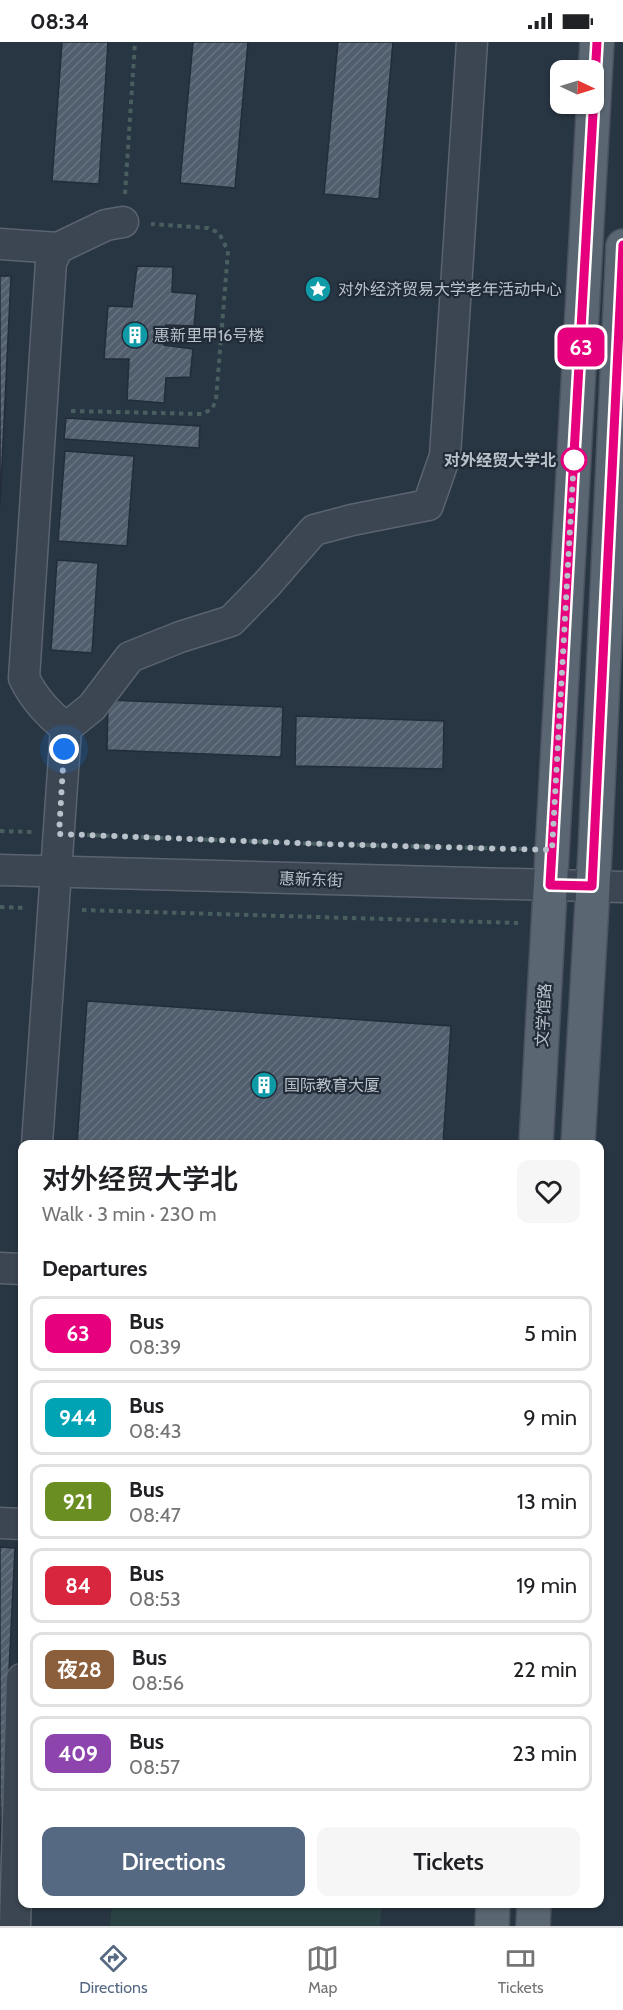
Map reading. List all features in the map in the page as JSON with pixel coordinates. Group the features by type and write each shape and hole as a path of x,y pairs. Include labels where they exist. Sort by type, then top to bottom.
{"main road":[{"name":"文学馆路","path":"536,1140 597,42"},
{"path":"578,1140 608,887 623,246"},
{"path":"492,1926 493,1908"},
{"path":"533,1926 534,1908"}],"street":[{"path":"37,1140 66,728 92,706 130,657 180,637 231,621 314,530 428,505 445,456 472,42"},
{"path":"0,244 58,248 106,225 123,222"},
{"path":"58,248 51,261 24,678 31,693 51,717 66,728"},
{"name":"惠新东街","path":"0,870 608,887"},
{"path":"0,1269 18,1269"},
{"path":"0,1524 18,1524"},
{"path":"15,1926 18,1820"}],"path":[{"path":"41,423 66,410 202,414 212,409 216,400 228,251 219,233 208,228 123,222 135,42"},
{"path":"0,831 324,844 552,850"},
{"path":"0,907 548,924"}],"green space":[{"path":"112,1908 382,1908 380,1926 110,1926"}],"building":[{"path":"62,42 108,42 99,184 52,181"},
{"path":"193,42 248,42 235,188 180,183"},
{"path":"338,42 393,42 379,199 324,194"},
{"name":"惠新里甲16号楼","path":"137,266 173,267 172,292 197,294 194,326 166,325 164,345 193,349 190,377 166,378 164,403 127,400 129,359 104,359 108,306 132,307"},
{"path":"0,276 11,276 0,506"},
{"path":"66,418 200,426 199,448 64,439"},
{"path":"65,451 134,456 127,546 58,541"},
{"path":"57,560 98,563 92,653 51,650"},
{"path":"108,700 283,707 281,757 107,750"},
{"path":"296,716 444,721 443,769 295,766"},
{"name":"国际教育大厦","path":"87,1001 451,1026 443,1140 77,1140"},
{"path":"0,1547 15,1548 0,1855"}],"bus line":[{"name":"63","path":"597,42 550,885 592,886 623,245"}],"place":[{"name":"对外经济贸易大学老年活动中心","path":"318,289"},
{"name":"惠新里甲16号楼","path":"135,335"},
{"name":"对外经贸大学北","path":"574,460"},
{"name":"国际教育大厦","path":"264,1085"}],"route":[{"path":"64,749 59,834 552,850 574,458 574,460"}]}
